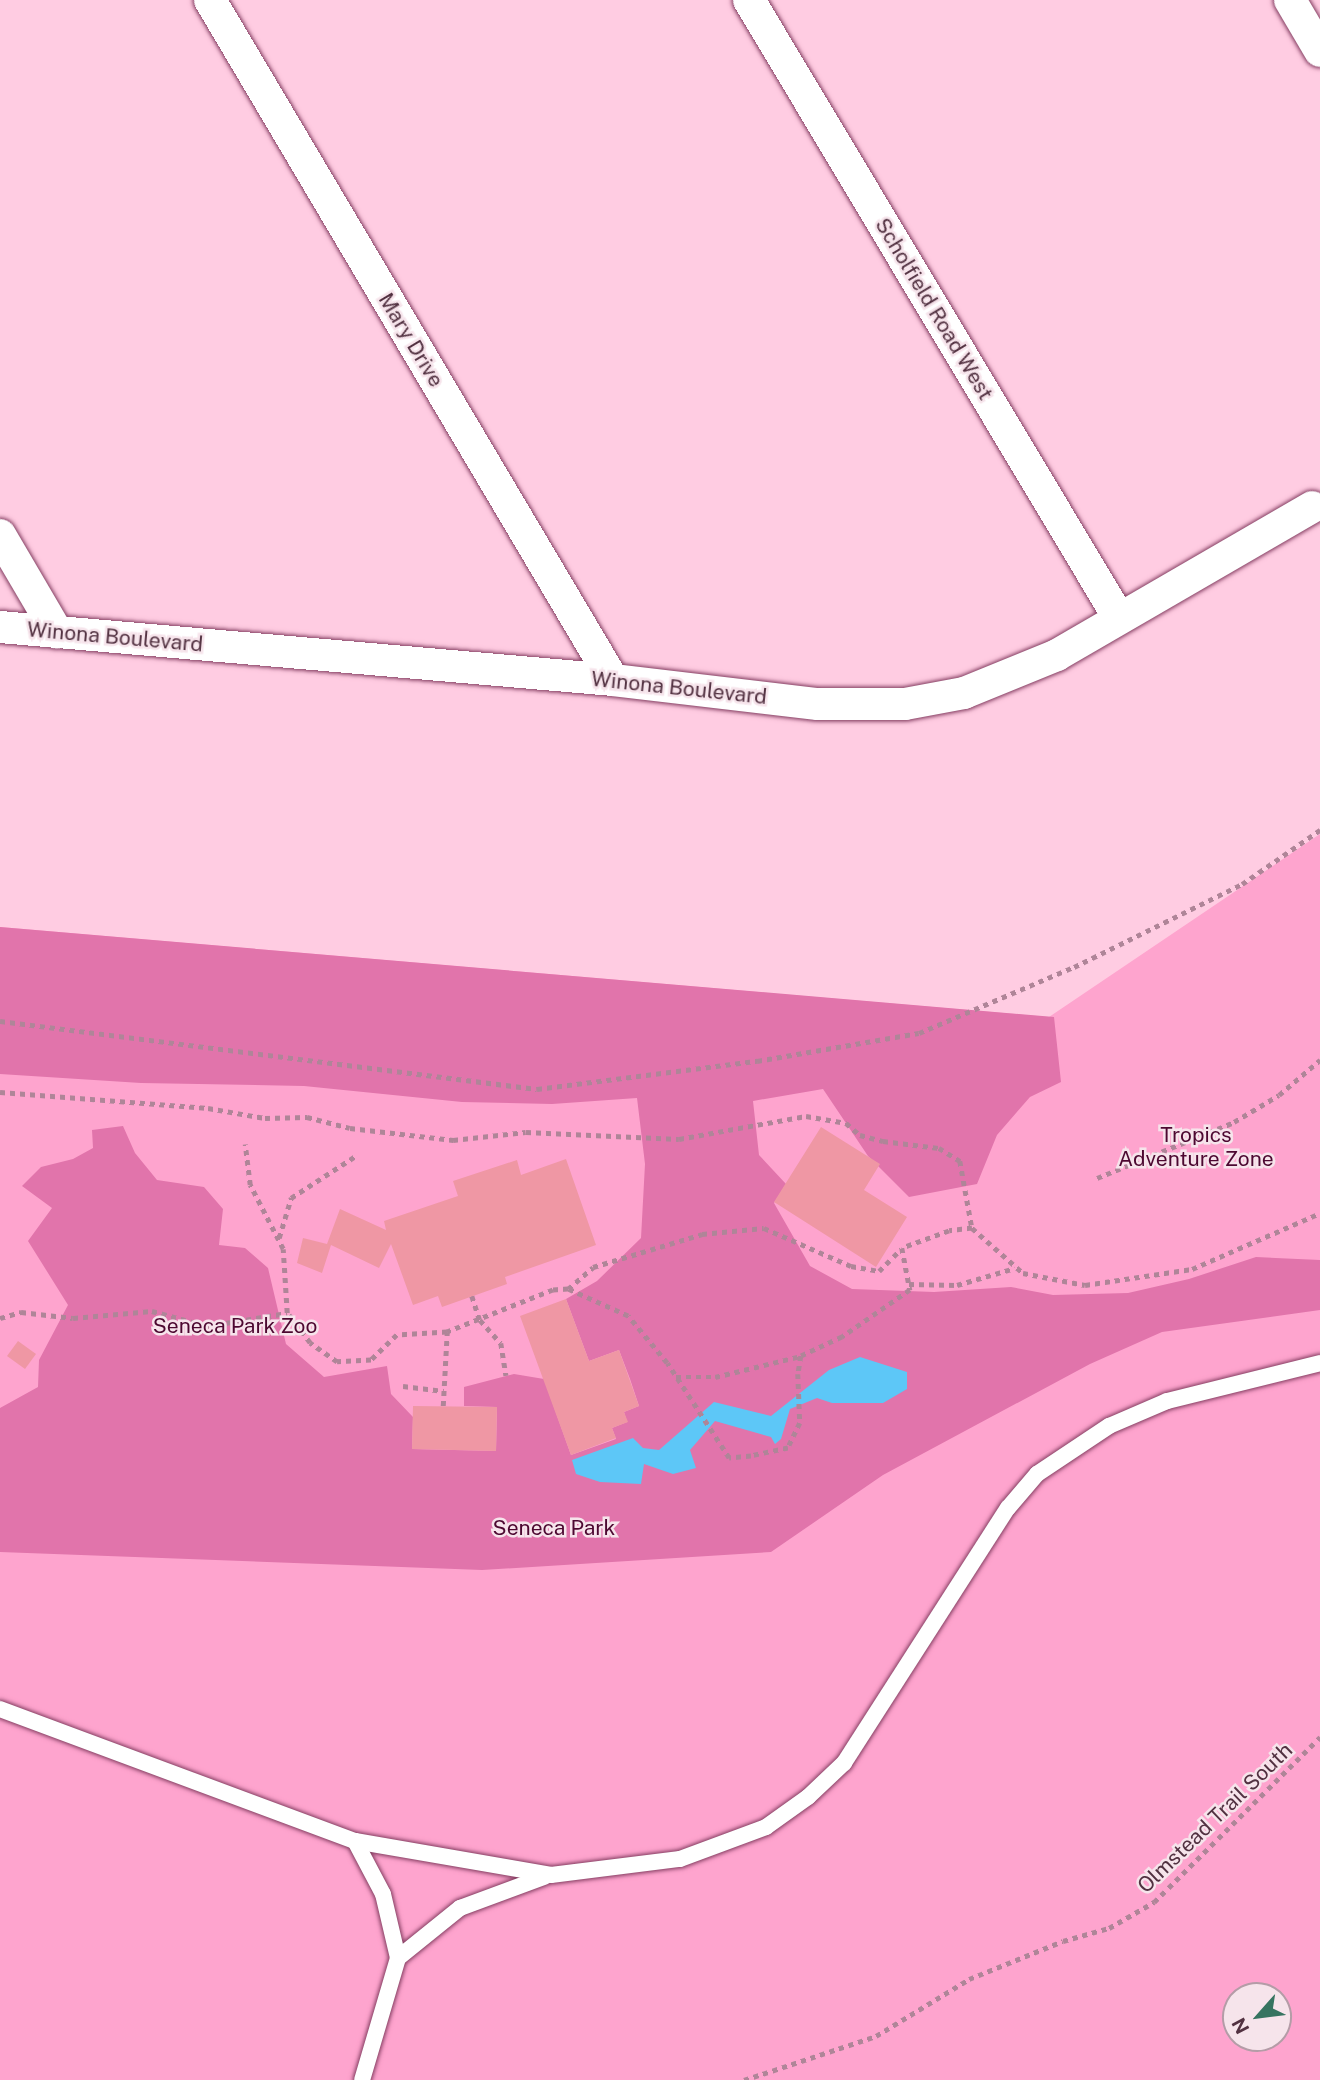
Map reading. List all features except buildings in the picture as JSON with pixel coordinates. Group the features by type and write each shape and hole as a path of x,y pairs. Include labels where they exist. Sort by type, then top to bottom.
{"street":[{"name":"Mary Drive","path":"210,0 613,680"},
{"name":"Scholfield Road West","path":"749,0 1119,618"},
{"path":"1290,0 1320,51"},
{"name":"Winona Boulevard","path":"0,626 613,680 818,704 905,704 995,682 1057,655 1312,507"},
{"path":"0,535 57,632"}],"lane":[{"path":"398,1958 460,1908 551,1875 680,1859 766,1826 807,1797 844,1763 1008,1508 1037,1474 1109,1426 1167,1401 1320,1363"},
{"path":"0,1709 355,1841 551,1875"},
{"path":"355,1841 383,1894 398,1958 362,2080"}],"path":[{"path":"0,1021 537,1089 757,1061 919,1033 1074,967 1242,884 1320,830"},
{"path":"1097,1178 1234,1122 1279,1095 1320,1060"},
{"path":"0,1092 208,1108 265,1118 307,1117 372,1131 453,1140 526,1132 679,1139 806,1116 846,1123 860,1135 939,1148 960,1161 972,1228 1015,1267 1062,1284 1143,1279 1192,1269 1320,1213"},
{"path":"245,1144 250,1185 279,1239 287,1313 310,1343 337,1362 371,1360 397,1335 447,1332 553,1290 568,1289 628,1316 676,1377 729,1458 788,1448 800,1423 797,1374 801,1356"},
{"path":"279,1239 291,1198 357,1155"},
{"path":"568,1289 593,1267 702,1234 764,1228 851,1266 879,1271 902,1248 948,1231 972,1228"},
{"path":"676,1377 715,1377 801,1356 893,1305 910,1290 902,1248"},
{"path":"909,1284 957,1285 1015,1267"},
{"path":"472,1296 480,1320 501,1343 506,1376"},
{"path":"0,1318 21,1312 73,1318 152,1311 207,1326 287,1313"},
{"path":"443,1406 447,1332"},
{"path":"403,1385 444,1391"},
{"name":"Olmstead Trail South","path":"744,2080 876,2036 969,1979 1109,1928 1154,1902 1320,1737"}],"green space":[{"name":"Seneca Park","path":"1320,834 1320,2080 0,2080 0,927 1049,1017"},
{"name":"Seneca Park Zoo","path":"0,927 1054,1017 1061,1082 1030,1097 997,1135 977,1184 909,1197 868,1156 823,1089 753,1101 759,1155 786,1184 774,1203 810,1266 852,1289 934,1292 1011,1287 1053,1295 1128,1293 1189,1279 1256,1257 1320,1260 1320,1310 1162,1332 1090,1364 883,1475 771,1552 482,1570 0,1552 0,1408 38,1387 39,1360 68,1305 28,1241 52,1208 22,1186 41,1167 73,1159 93,1148 92,1130 123,1126 135,1153 157,1180 204,1187 223,1209 219,1245 245,1248 268,1268 286,1344 324,1377 387,1366 391,1394 413,1417 412,1449 496,1451 497,1407 464,1406 464,1387 514,1374 544,1379 571,1455 616,1439 612,1428 627,1422 624,1412 639,1406 630,1379 619,1350 589,1361 566,1299 597,1281 641,1238 645,1164 637,1098 552,1104 462,1102 304,1086 141,1083 0,1074"}],"water":[{"path":"860,1357 907,1372 907,1389 883,1403 832,1403 817,1398 790,1409 781,1439 775,1444 771,1437 715,1421 690,1450 696,1468 673,1474 644,1464 641,1484 600,1482 576,1474 572,1460 633,1438 643,1448 659,1450 714,1402 771,1416 829,1370"}],"park label":[{"name":"Tropics Adventure Zone","path":"1196,1147"}]}
